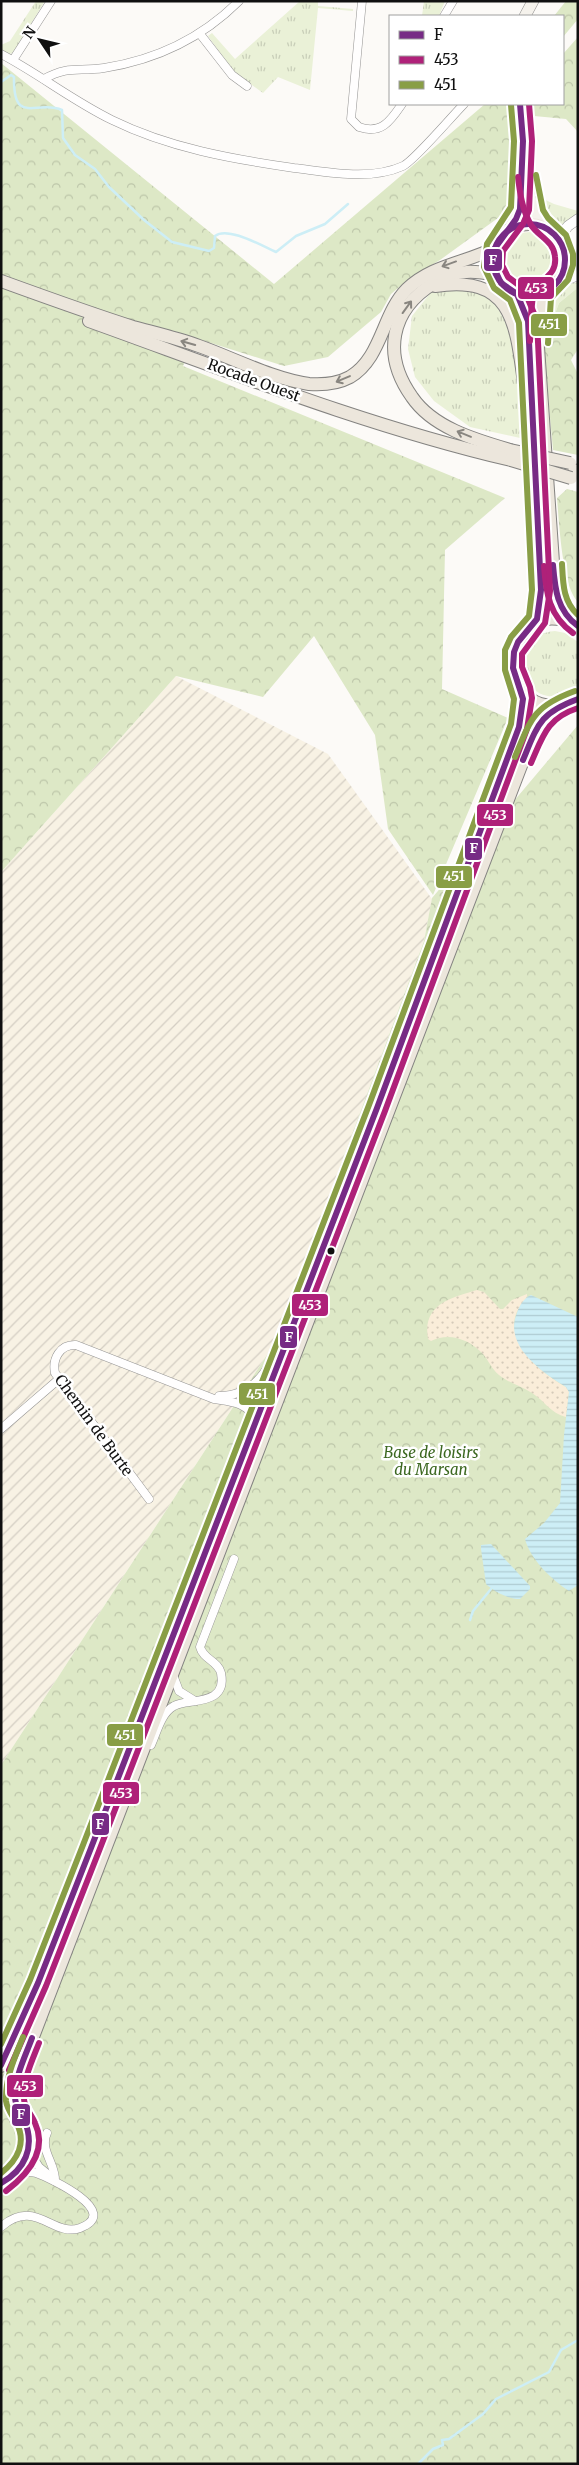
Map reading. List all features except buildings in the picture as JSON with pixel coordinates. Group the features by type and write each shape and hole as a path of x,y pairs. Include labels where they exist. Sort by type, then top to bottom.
{"main road":[{"path":"525,15 533,1"},
{"path":"520,105 523,141 533,208 542,226 561,245 565,262 562,274 556,284 543,293 534,296 517,294 508,290 496,275 493,257 494,248 500,238 509,230 519,225 531,224 542,226"},
{"path":"509,230 520,209 523,141"},
{"path":"1,281 132,326 196,345 293,380 310,384 330,384 349,377 362,366 375,348 399,298 414,283 441,267 479,256 494,248"},
{"path":"496,275 464,272 450,274 427,288 404,308 397,324 394,347 402,379 412,398 430,416 447,427 511,455 574,471"},
{"path":"427,288 457,283 473,284 498,298 507,309 514,322 518,340 529,426 534,439"},
{"name":"Rocade Ouest","path":"1,289 337,410 420,437 511,455"},
{"path":"543,293 538,346 555,592 560,608 575,624"},
{"path":"517,294 528,321 541,590 540,608 534,625"},
{"path":"558,706 534,700 522,690 516,680 512,658 520,638 534,625 553,619 575,624"},
{"path":"1,2066 65,1916 257,1420 507,762 520,719 522,690"},
{"path":"2,2183 17,2173 25,2163 29,2151 27,2128 16,2108 15,2090 20,2068 522,763 540,724 558,706 578,699"},
{"path":"1,2100 16,2108"}],"street":[{"path":"12,60 51,1"},
{"path":"44,79 60,70 100,69 141,60 162,53 200,34 225,16 239,1"},
{"path":"362,1 352,119 358,127 365,130 376,129 392,120 397,107"},
{"path":"445,15 454,1"},
{"path":"200,34 232,75 247,86"},
{"path":"1,54 110,120 154,139 221,156 340,174 374,173 404,166 463,105"},
{"path":"578,219 568,226 561,245 578,258"},
{"path":"556,284 578,275"},
{"name":"Chemin de Burte","path":"202,1394 230,1395 251,1387 262,1378 319,1256"},
{"name":"Chemin de Burte","path":"149,1499 59,1380 54,1369 58,1353 68,1346 76,1345 214,1399 241,1403 257,1420"},
{"path":"1,1429 59,1380"},
{"path":"115,1821 132,1791 168,1711 178,1704 197,1702 213,1696 220,1684 222,1678 218,1666 204,1654 200,1647 234,1559"},
{"path":"172,1672 179,1691 197,1702"},
{"path":"47,2133 44,2143 45,2151 56,2172 55,2181"},
{"path":"1,2227 11,2220 30,2216 66,2229 76,2229 87,2225 93,2216 93,2211 88,2204 38,2167 29,2151"},
{"path":"17,2173 34,2173 55,2181"}],"shaded area":[{"path":"176,676 328,754 432,899 424,941 274,1344 1,1765 1,872"}],"green space":[{"path":"36,1 45,1 13,53 9,54 1,51 1,45 10,41"},
{"path":"300,1 318,1 318,6 353,9 353,11 318,8 310,90 278,77 263,93 234,72 208,36 212,33 235,59"},
{"path":"424,1 445,1 439,15 422,15"},
{"path":"566,1 578,1 578,19 564,36 564,15 555,15"},
{"path":"578,37 578,132 566,119 534,116 533,105 564,105 564,53"},
{"path":"1,63 274,284 484,105 510,105 509,210 440,260 410,278 391,294 381,312 328,357 284,366 195,338 183,366 505,498 445,550 442,689 508,718 433,895 388,829 375,735 314,636 263,697 176,676 1,872"},
{"path":"537,196 554,204 578,211 578,216 560,230 540,213"},
{"path":"525,232 535,232 545,236 553,244 557,259 553,274 545,282 535,286 525,286 515,282 507,274 503,264 503,254 507,244 515,236"},
{"path":"458,281 486,295 497,307 505,323 517,363 529,440 470,427 434,401 415,377 408,349 412,316 432,291"},
{"path":"578,282 578,291 576,289 559,303 549,330 542,330 546,314 557,293 570,284"},
{"path":"576,289 578,291 578,349 571,360 578,374 578,455 553,450 542,330 549,330 559,303"},
{"path":"567,489 578,492 578,602 568,583 560,537 557,498"},
{"path":"555,631 565,633 578,642 578,686 560,695 544,695 532,688 524,676 521,662 525,648 536,637"},
{"name":"Base de loisirs du Marsan","path":"578,725 578,2464 1,2464 1,1765 274,1344 424,941 432,898"}],"sand":[{"path":"477,1290 484,1292 500,1309 503,1309 512,1300 527,1294 515,1317 514,1328 517,1339 522,1349 538,1367 566,1387 569,1392 566,1417 551,1410 532,1393 499,1375 483,1354 471,1344 452,1337 438,1338 431,1341 428,1339 427,1327 429,1318 434,1310 448,1300"}],"water":[{"path":"531,1295 578,1317 578,1585 569,1591 542,1568 532,1554 525,1539 544,1523 560,1503 564,1435 569,1392 566,1387 547,1374 528,1357 520,1347 516,1337 514,1325 518,1310 524,1300"},
{"path":"491,1544 530,1586 530,1589 520,1599 511,1598 486,1584 481,1545"}],"waterway":[{"path":"1,82 11,75 14,77 15,92 18,102 22,107 53,107 62,110 63,138 75,155 95,169 109,187 144,220 172,242 209,251 214,248 215,236 228,233 245,238 276,252 296,236 325,224 348,204"},
{"path":"470,1620 473,1611 491,1589"},
{"path":"418,2464 433,2449 443,2445 442,2440 449,2439 483,2414 496,2399 549,2372 561,2350 578,2340"}],"transit line":[{"name":"451","path":"1,2044 30,1980 83,1845 369,1105 511,724 514,699 505,670 505,650 511,637 529,616 532,590 519,323 510,300 494,288 484,267 487,244 511,207 514,141 511,105"},
{"name":"F","path":"1,2065 38,1983 91,1848 377,1108 519,727 523,699 513,668 514,652 518,642 537,619 541,590 528,321 517,294 501,283 493,266 495,248 516,219 520,209 523,141 520,105"},
{"name":"453","path":"9,2070 46,1986 99,1851 385,1111 527,729 532,698 522,667 522,654 545,623 550,591 537,321 524,289 508,277 502,265 503,251 523,224 529,210 532,141 529,105"},
{"name":"451","path":"536,175 543,210 548,218 566,235 573,254 573,265 568,280 551,298 548,343"},
{"name":"453","path":"518,177 525,213 534,229 552,247 555,257 552,271 534,292 530,341"},
{"name":"F","path":"529,224 549,230 559,240 565,260 559,280 549,290 529,296 509,290 499,280 493,260 499,240 509,230 529,224"},
{"name":"451","path":"562,564 567,598 569,604 578,615"},
{"name":"F","path":"553,565 558,599 566,614 578,626"},
{"name":"453","path":"544,566 550,603 559,619 573,633"},
{"name":"451","path":"515,757 525,732 542,708 575,691"},
{"name":"F","path":"523,760 542,721 555,709 578,699"},
{"name":"453","path":"531,763 547,729 559,717 578,708"},
{"name":"451","path":"1,2173 12,2162 21,2143 19,2129 6,2101 6,2092 11,2068 23,2037"},
{"name":"F","path":"1,2183 22,2165 28,2149 28,2131 15,2101 15,2089 32,2038"},
{"name":"453","path":"6,2191 28,2170 37,2153 38,2133 34,2120 25,2105 24,2092 28,2070 39,2043"}]}
